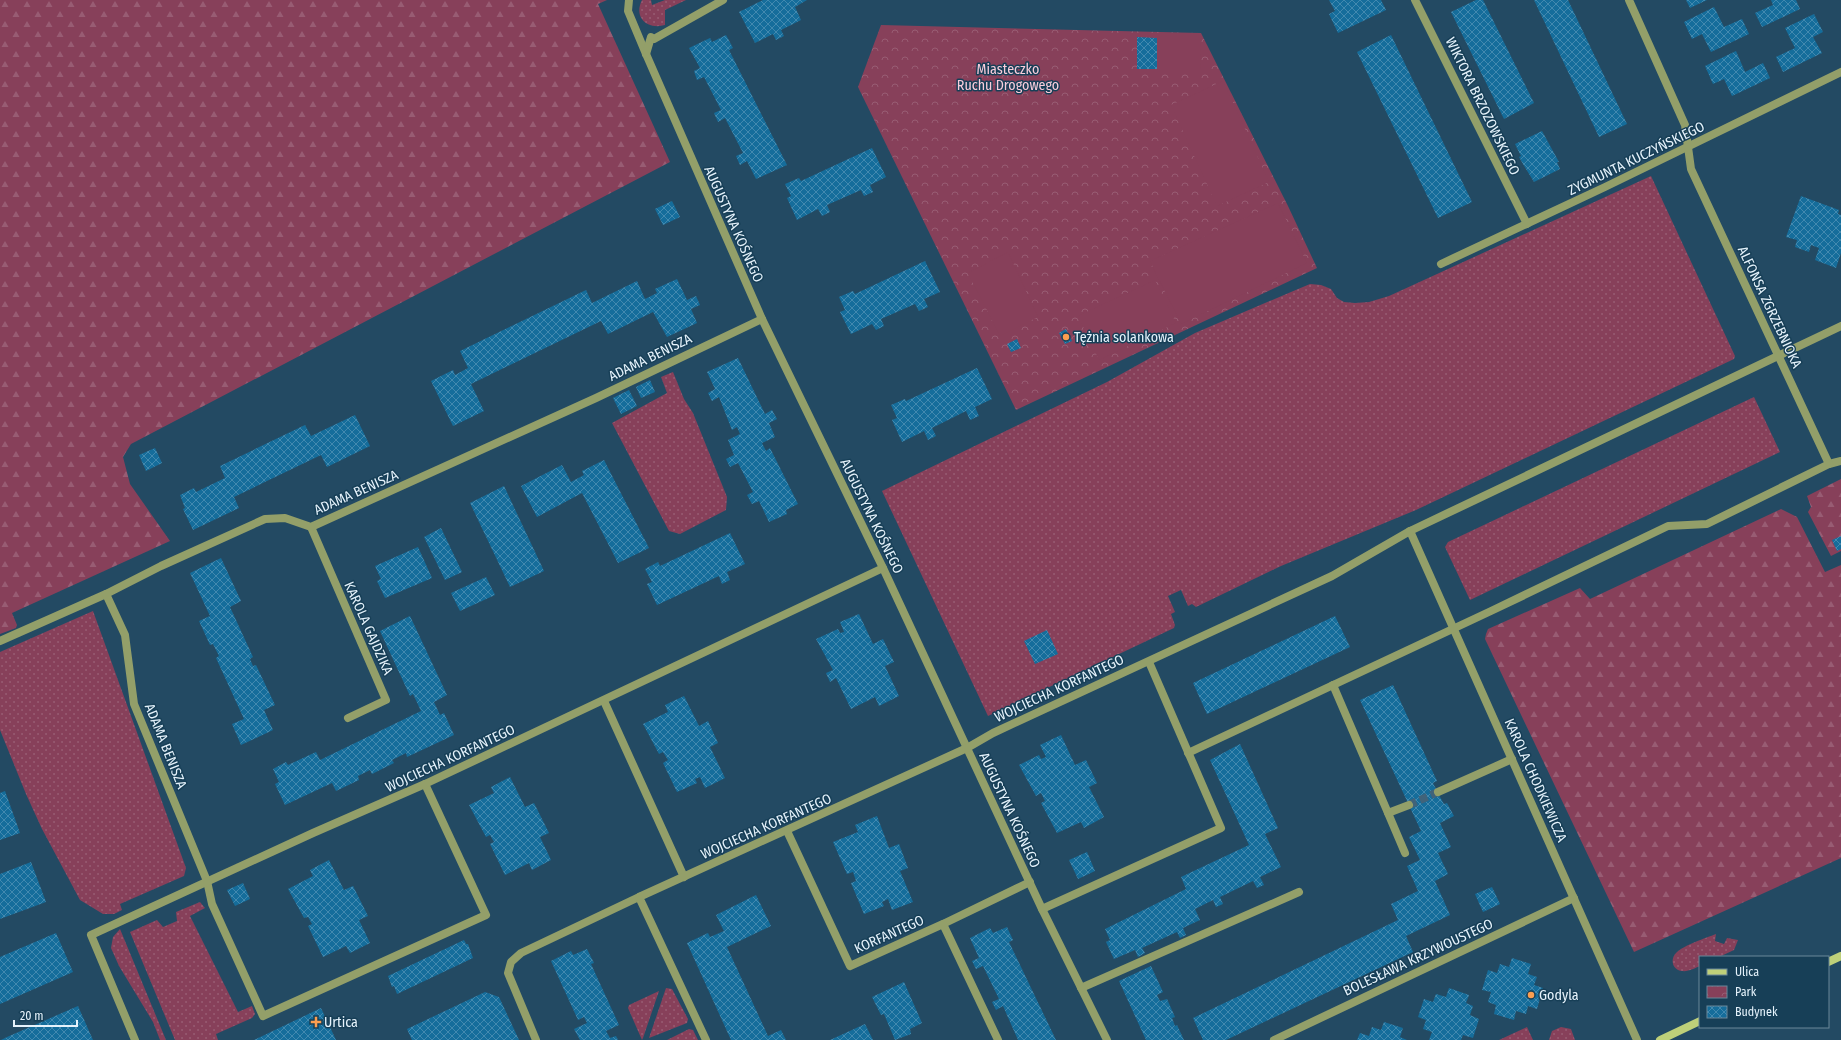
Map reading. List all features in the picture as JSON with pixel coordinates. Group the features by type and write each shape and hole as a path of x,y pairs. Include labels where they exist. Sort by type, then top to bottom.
{"street":[{"name":"AUGUSTYNA KOŚNEGO","path":"629,0 628,11 762,318 883,568 1042,909 1106,1040"},
{"path":"646,54 651,38 654,39 723,0"},
{"name":"WIKTORA BRZOZOWSKIEGO","path":"1415,0 1527,224"},
{"name":"ALFONSA ZGRZEBNIOKA","path":"1629,0 1685,126 1692,169 1829,464"},
{"name":"ZYGMUNTA KUCZYŃSKIEGO","path":"1441,264 1688,147 1841,72"},
{"name":"ADAMA BENISZA","path":"425,784 486,915 263,1016 212,904 207,881 134,704 125,635 106,594 161,566 265,519 285,518 311,527 596,398 762,318"},
{"name":"WOJCIECHA KORFANTEGO","path":"536,1040 508,973 511,962 521,952 967,748 993,733 1332,576 1410,531 1841,326"},
{"path":"1188,753 1668,526 1706,524 1829,464 1841,461"},
{"name":"KAROLA GAJDZIKA","path":"311,527 386,700 348,718"},
{"name":"KAROLA CHODKIEWICZA","path":"1410,531 1637,1040"},
{"name":"WOJCIECHA KORFANTEGO","path":"135,1040 91,935 207,881 425,784 604,701 883,568"},
{"path":"0,641 106,594"},
{"path":"1042,909 1221,828 1148,662"},
{"path":"1333,685 1405,853"},
{"path":"604,701 684,877"},
{"path":"1438,792 1512,759"},
{"path":"1388,814 1409,804"},
{"name":"KORFANTEGO","path":"787,831 850,966 943,924 1030,882"},
{"path":"1081,988 1299,892"},
{"path":"639,897 706,1040"},
{"name":"BOLESŁAWA KRZYWOUSTEGO","path":"1274,1040 1574,898"},
{"path":"943,924 998,1040"},
{"path":"1829,962 1841,956"},
{"path":"1660,1040 1699,1021"}],"green space":[{"path":"0,0 607,0 598,4 670,162 131,444 123,457 130,484 170,541 12,613 17,625 16,628 0,634"},
{"path":"642,0 651,0 652,5 665,0 686,0 665,10 665,25 653,26 644,21 641,17 639,12"},
{"name":"Miasteczko Ruchu Drogowego","path":"881,25 1201,33 1288,206 1317,268 1016,410 858,87"},
{"path":"1157,38 1201,38 1200,69 1157,69"},
{"path":"1223,81 1269,182 1217,206 1171,105"},
{"path":"1651,176 1735,356 1734,359 1416,510 1281,566 1196,607 1192,604 1188,606 1181,590 1168,596 1175,612 1171,614 1175,625 1174,628 988,716 882,491 1107,382 1195,333 1310,284 1321,285 1331,289 1337,298 1344,302 1369,302 1389,296"},
{"path":"1278,203 1307,263 1181,324 1150,261"},
{"path":"1008,252 1038,317 1000,336 968,273"},
{"path":"1155,280 1176,323 1099,360 1078,316"},
{"path":"673,372 684,399 693,413 727,497 726,510 680,534 669,531 612,423 667,393 661,377"},
{"path":"1754,397 1780,452 1470,600 1445,547 1448,542"},
{"path":"1841,479 1841,551 1831,556 1808,512 1811,507 1807,496"},
{"path":"1781,509 1797,517 1825,572 1841,565 1841,858 1634,952 1485,639 1486,634 1488,629 1580,588 1590,599"},
{"path":"93,611 186,868 184,876 120,904 122,910 114,914 103,914 80,900 42,829 0,730 0,652"},
{"path":"200,902 205,908 190,916 238,1012 252,1006 255,1014 252,1018 216,1034 218,1040 175,1040 130,932 157,920 163,927 177,921 176,912"},
{"path":"120,929 166,1040 160,1040 153,1022 119,966 111,948 113,937"},
{"path":"1716,934 1715,941 1724,944 1727,938 1738,940 1734,950 1721,956 1699,956 1699,966 1684,971 1676,969 1673,964 1674,955 1684,947"},
{"path":"666,988 672,989 688,1019 687,1023 649,1038"},
{"path":"659,991 642,1040 628,1008 629,1005"},
{"path":"1527,1027 1533,1040 1499,1040"},
{"path":"1561,1027 1571,1029 1575,1040 1549,1040 1552,1031"},
{"path":"689,1029 693,1030 698,1040 667,1040"}],"building":[{"path":"763,0 807,0 795,7 801,20 781,30 784,36 776,40 773,34 755,43 739,12"},
{"path":"1329,0 1381,0 1386,10 1338,33 1329,14 1335,11"},
{"path":"1476,0 1483,0 1534,103 1504,119 1451,12"},
{"path":"1534,0 1568,0 1627,124 1599,137"},
{"path":"1686,0 1707,0 1690,8"},
{"path":"1771,0 1796,0 1800,9 1762,27 1755,13 1773,5"},
{"path":"1714,7 1724,27 1742,19 1749,34 1711,52 1702,34 1692,39 1684,22"},
{"path":"1814,14 1823,32 1813,37 1822,53 1783,72 1776,57 1795,48 1785,28"},
{"path":"726,35 733,48 729,50 787,165 756,179 747,161 740,165 736,156 743,153 725,118 718,122 714,113 721,110 704,77 697,80 694,71 700,68 689,48 710,38 712,42"},
{"path":"1391,35 1472,202 1438,218 1357,52"},
{"path":"1137,37 1157,38 1157,69 1137,69"},
{"path":"1736,51 1745,72 1763,63 1770,78 1732,96 1724,79 1713,84 1705,66"},
{"path":"1542,131 1559,162 1557,162 1560,169 1534,182 1519,157 1521,156 1515,144"},
{"path":"872,148 886,177 870,185 873,192 864,196 861,190 827,205 830,212 822,216 818,209 797,220 787,198 791,196 785,184 799,178 801,181"},
{"path":"1801,196 1839,210 1838,214 1841,215 1841,253 1836,268 1815,260 1819,248 1811,245 1809,252 1795,247 1797,240 1786,237"},
{"path":"672,201 680,217 663,225 655,209"},
{"path":"925,261 940,292 924,299 928,307 919,311 915,304 881,319 884,326 876,330 872,324 851,334 840,312 845,310 839,297 853,291 855,294"},
{"path":"677,279 687,300 696,296 700,305 691,309 697,323 667,337 653,312 608,334 601,321 471,384 484,411 453,426 431,381 453,370 455,375 468,368 460,351 586,290 592,303 637,281 645,299 657,293 655,289"},
{"name":"Tężnia solankowa","path":"1066,329 1072,341 1065,344 1059,333"},
{"path":"1017,339 1021,348 1011,352 1007,344"},
{"path":"738,358 765,414 772,410 777,419 769,423 775,437 762,443 766,451 770,448 798,504 786,510 787,514 769,522 759,501 752,504 747,495 753,492 738,463 730,467 726,459 734,455 728,440 740,434 737,427 732,430 719,397 712,401 708,393 715,389 707,372"},
{"path":"977,368 992,399 975,407 979,416 970,420 966,411 932,428 936,436 928,440 924,431 902,442 892,420 897,418 891,405 905,399 906,401"},
{"path":"650,380 655,392 641,398 636,387"},
{"path":"629,390 637,406 621,414 613,398"},
{"path":"355,415 370,446 327,467 321,455 234,497 239,508 193,530 183,509 185,508 180,495 194,488 196,492 225,478 220,466 305,425 311,436"},
{"path":"155,448 162,463 146,471 139,455"},
{"path":"604,460 649,548 618,563 582,493 537,517 521,486 562,465 571,482 584,475 582,471"},
{"path":"504,486 544,571 510,587 470,503"},
{"path":"441,528 462,572 445,580 424,537"},
{"path":"730,533 745,564 727,572 730,580 722,584 719,576 657,605 647,584 652,582 645,569 658,562 660,566"},
{"path":"1841,536 1841,549 1837,551 1832,540"},
{"path":"418,547 432,578 385,598 377,581 381,579 375,566"},
{"path":"221,558 241,601 230,607 253,657 250,659 253,666 256,665 275,705 264,710 273,730 241,745 232,724 244,719 216,658 219,656 213,644 210,645 199,621 210,616 190,573"},
{"path":"486,577 495,595 460,611 451,593"},
{"path":"859,614 873,644 883,639 894,662 885,666 899,696 879,706 875,697 851,709 836,678 830,682 826,673 833,670 816,639 838,629 840,633 844,632 840,622"},
{"path":"410,616 447,695 434,702 440,715 444,713 454,735 407,757 406,753 392,760 394,763 372,774 370,770 358,776 359,780 336,791 332,783 285,805 275,784 279,782 273,769 286,762 288,765 316,752 320,760 421,711 413,694 410,696 380,631"},
{"path":"1335,616 1350,647 1207,714 1193,683"},
{"path":"1047,630 1058,654 1035,664 1024,641"},
{"path":"1393,685 1437,781 1433,783 1444,804 1447,803 1454,816 1440,823 1451,847 1438,853 1448,874 1435,881 1450,915 1406,936 1413,952 1226,1040 1203,1040 1193,1018 1398,920 1391,904 1418,891 1407,866 1420,860 1409,837 1421,831 1360,700"},
{"path":"684,696 699,726 708,721 718,743 710,747 725,778 705,788 700,777 695,779 697,783 677,792 663,763 668,760 663,752 659,754 643,724 668,712 665,705"},
{"path":"1061,735 1075,765 1086,760 1097,783 1089,787 1104,817 1084,828 1081,822 1057,833 1041,803 1045,801 1041,793 1036,796 1019,765 1039,755 1041,759 1046,757 1040,745"},
{"path":"1240,744 1278,828 1265,834 1281,867 1260,877 1264,885 1257,888 1253,881 1220,897 1223,904 1216,907 1213,900 1195,909 1200,920 1183,928 1186,935 1180,938 1177,932 1142,948 1145,953 1138,957 1135,950 1114,959 1106,942 1110,940 1105,929 1186,889 1181,877 1249,845 1210,760"},
{"path":"510,777 525,807 534,803 549,833 540,837 551,860 532,870 529,863 505,875 490,844 494,842 490,835 486,837 469,805 494,793 491,787"},
{"path":"5,791 20,833 0,840 0,793"},
{"path":"877,816 889,848 899,844 908,868 900,871 913,902 892,910 888,899 882,902 884,906 864,914 851,883 856,881 853,872 847,874 833,842 858,832 855,825"},
{"path":"1087,852 1095,871 1078,879 1069,860"},
{"path":"329,860 344,890 353,886 368,916 359,920 370,943 350,953 346,946 323,957 308,926 312,924 308,917 304,918 288,889 313,876 310,870"},
{"path":"31,862 46,902 0,919 0,874"},
{"path":"243,883 250,899 235,906 227,890"},
{"path":"1492,887 1500,904 1483,912 1475,894"},
{"path":"756,895 771,926 727,947 768,1036 781,1030 786,1040 731,1040 687,943 708,933 710,937 724,931 716,915"},
{"path":"1007,927 1013,940 1009,942 1056,1040 1018,1040 1003,1006 996,1010 992,1002 999,999 983,966 976,969 972,961 979,958 970,938 990,928 993,933"},
{"path":"56,933 73,972 0,1004 0,957"},
{"path":"464,940 466,944 468,944 473,958 397,994 394,986 392,987 388,976"},
{"path":"587,949 594,963 591,964 619,1025 606,1031 610,1038 616,1036 618,1040 580,1040 574,1029 587,1023 584,1017 578,1020 551,961 571,951 573,955"},
{"path":"1512,958 1531,964 1528,974 1537,977 1534,985 1543,988 1537,1009 1528,1006 1526,1014 1516,1011 1514,1020 1494,1014 1496,1005 1488,1002 1491,992 1482,990 1488,970 1497,973 1500,964 1509,967"},
{"path":"1151,966 1163,992 1157,995 1160,1001 1167,999 1175,1017 1172,1018 1175,1026 1177,1025 1184,1040 1146,1040 1119,981"},
{"path":"904,982 922,1023 910,1029 911,1034 895,1040 884,1014 881,1015 872,997"},
{"path":"1449,988 1469,995 1466,1003 1473,1006 1470,1015 1479,1019 1473,1038 1463,1035 1461,1040 1429,1040 1432,1032 1423,1029 1426,1020 1418,1017 1424,999 1433,1002 1436,994 1446,997"},
{"path":"485,992 499,997 519,1040 412,1040 407,1029"},
{"path":"78,1006 93,1040 1,1040 7,1037"},
{"path":"321,1008 336,1040 254,1040"},
{"path":"1384,1022 1403,1028 1400,1037 1407,1040 1357,1040 1360,1033 1369,1036 1372,1027 1381,1030"},
{"path":"865,1024 873,1040 830,1040"}],"tunnel":[{"path":"1409,805 1438,792"}],"place":[{"name":"Tężnia solankowa","path":"1066,337"},
{"name":"Godyla","path":"1531,995"},
{"name":"Urtica","path":"316,1022"}]}
